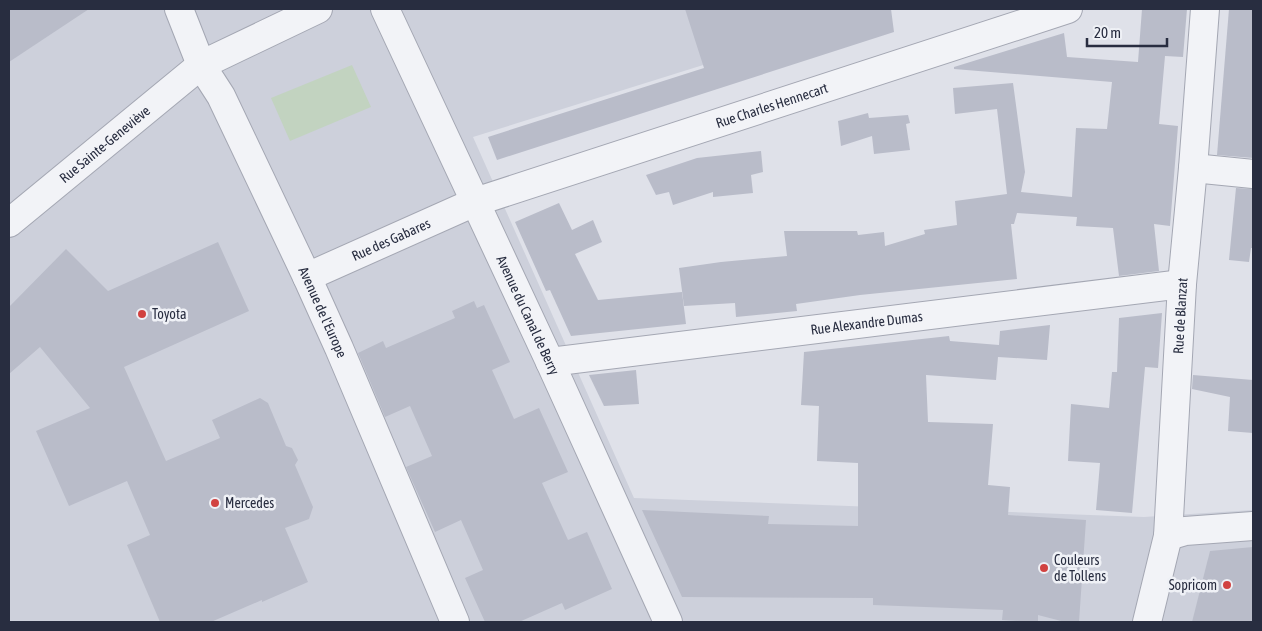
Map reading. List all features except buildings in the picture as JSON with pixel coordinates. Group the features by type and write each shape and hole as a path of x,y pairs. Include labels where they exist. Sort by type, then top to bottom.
{"street":[{"name":"Avenue de l'Europe","path":"179,9 201,65 221,96 339,348 455,622"},
{"name":"Rue Sainte-Geneviève","path":"9,223 201,65 318,9"},
{"name":"Avenue du Canal de Berry","path":"385,9 550,362 668,622"},
{"name":"Rue Charles Hennecart","path":"476,202 1068,9"},
{"name":"Rue de Blanzat","path":"1147,622 1168,536 1182,284 1205,9"},
{"path":"1193,168 1253,174"},
{"name":"Rue des Gabares","path":"307,277 476,202"},
{"name":"Rue Alexandre Dumas","path":"550,362 1182,284"},
{"path":"1168,536 1185,531 1253,526"}],"shaded area":[{"path":"9,9 882,9 473,137 634,498 1144,517 1253,510 1253,622 9,622"}],"green space":[{"path":"352,65 371,107 290,141 271,98"}],"place":[{"name":"Toyota","path":"142,314"},
{"name":"Mercedes","path":"215,503"},
{"name":"Couleurs de Tollens","path":"1044,568"},
{"name":"Sopricom","path":"1227,585"}]}
